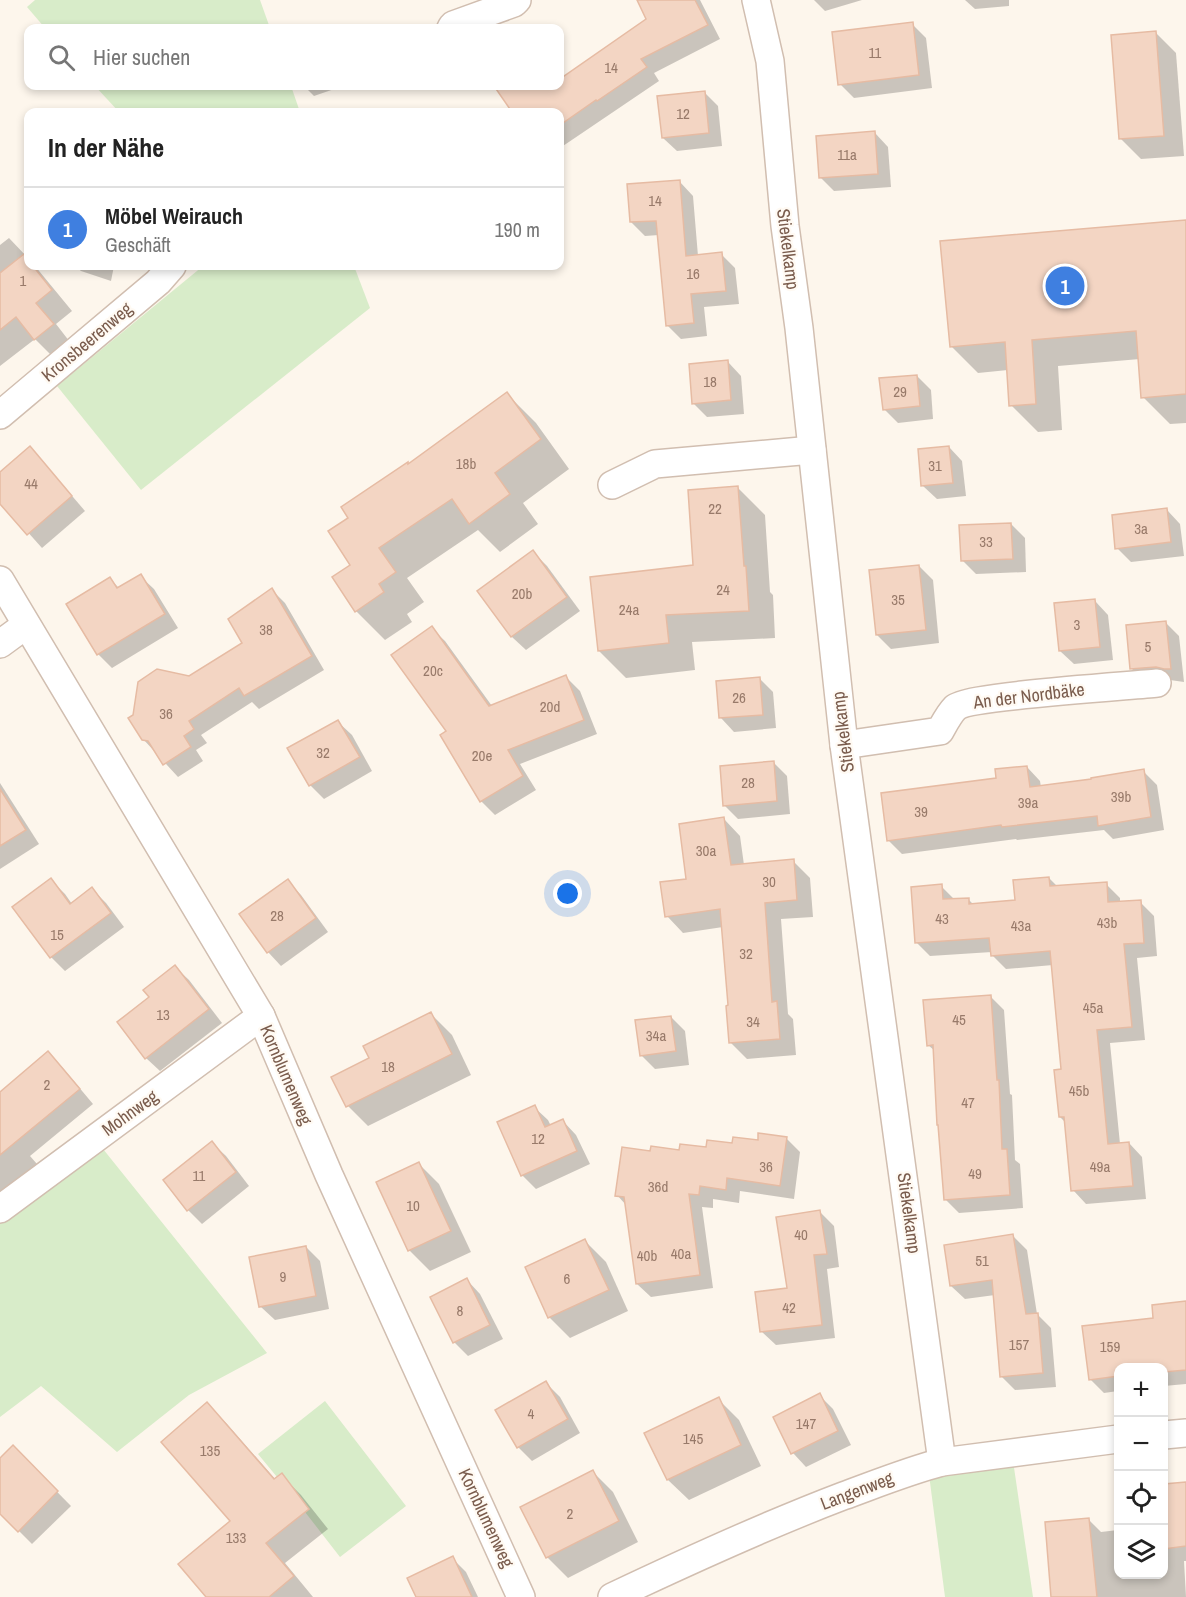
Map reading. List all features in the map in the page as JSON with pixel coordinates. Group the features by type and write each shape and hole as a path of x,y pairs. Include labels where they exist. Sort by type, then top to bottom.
{"street":[{"path":"456,24 518,0"},
{"name":"Stiekelkamp","path":"756,0 770,61 784,226 799,328 844,746 942,1462"},
{"name":"Kronsbeerenweg","path":"0,415 158,282 168,270"},
{"path":"612,485 655,464 812,450"},
{"name":"Kornblumenweg","path":"0,580 261,1016 339,1196 521,1597"},
{"path":"0,645 27,625"},
{"name":"An der Nordbäke","path":"844,746 940,731 956,707 973,701 1157,683"},
{"name":"Mohnweg","path":"0,1209 261,1016"},
{"path":"1168,1435 1186,1433"},
{"name":"Langenweg","path":"612,1597 790,1516 917,1468 942,1462 1114,1440"}],"green space":[{"path":"35,0 260,0 269,24 42,24 27,7"},
{"path":"99,90 292,90 299,108 115,108"},
{"path":"198,270 356,270 370,308 141,490 57,386"},
{"path":"95,1139 267,1353 189,1395 117,1452 41,1386 0,1417 0,1209"},
{"path":"325,1401 406,1506 340,1557 305,1512 309,1509 282,1474 277,1477 258,1454"},
{"path":"1012,1454 1033,1597 945,1597 928,1467"}],"building":[{"path":"637,0 695,0 708,25 641,59 647,67 564,122 564,108 509,108 497,90 564,90 564,76 646,19"},
{"path":"913,22 919,75 838,85 832,32"},
{"path":"1156,31 1164,136 1119,139 1111,35"},
{"path":"705,91 709,133 662,138 657,96"},
{"path":"875,131 878,174 819,178 816,136"},
{"path":"680,180 686,256 722,252 726,291 691,294 694,323 666,326 656,221 630,222 627,184"},
{"path":"1186,220 1186,394 1141,398 1136,331 1032,340 1036,404 1009,406 1005,342 950,347 940,241"},
{"path":"24,254 24,270 36,270 52,290 36,303 54,324 34,340 16,317 0,330 0,273"},
{"path":"728,360 731,400 692,404 689,364"},
{"path":"917,375 920,406 883,410 879,378"},
{"path":"507,392 541,439 495,473 510,494 469,524 452,499 379,548 396,572 379,584 384,592 355,612 332,577 350,565 328,531 348,518 341,507 408,462 408,464"},
{"path":"30,446 72,496 27,535 0,504 0,472"},
{"path":"949,446 953,483 921,486 918,449"},
{"path":"738,486 749,611 666,615 669,643 598,651 590,577 693,565 688,490"},
{"path":"1167,508 1171,542 1115,549 1112,515"},
{"path":"1011,523 1013,559 961,561 959,525"},
{"path":"533,550 567,597 511,637 477,591"},
{"path":"919,565 926,630 876,635 869,570"},
{"path":"141,574 165,614 97,655 66,604 110,577 117,588"},
{"path":"272,588 312,656 244,696 239,688 189,721 194,729 184,736 191,747 163,765 148,741 142,740 128,718 133,715 138,682 157,669 189,676 242,643 228,619"},
{"path":"1095,599 1100,647 1059,651 1054,603"},
{"path":"1166,621 1171,669 1156,667 1130,669 1126,625"},
{"path":"432,626 489,706 566,675 584,720 508,750 523,776 480,802 440,735 446,731 391,655"},
{"path":"760,677 763,715 719,718 716,681"},
{"path":"338,720 360,757 309,786 287,748"},
{"path":"774,761 777,801 723,806 720,766"},
{"path":"1027,766 1030,787 1144,769 1151,817 1098,826 1097,816 1002,827 1001,825 887,841 881,793 996,778 995,769"},
{"path":"0,789 26,830 0,846"},
{"path":"724,817 731,865 794,859 797,900 765,903 772,1002 777,1001 780,1039 729,1043 720,909 665,917 660,882 686,879 679,824"},
{"path":"1049,877 1050,886 1107,882 1108,902 1141,900 1144,943 1124,944 1132,1027 1097,1030 1108,1144 1129,1142 1133,1186 1071,1191 1064,1117 1059,1117 1054,1070 1061,1069 1050,951 991,956 989,938 915,943 911,887 942,884 943,899 969,898 969,904 1015,900 1013,880"},
{"path":"51,878 70,904 92,887 111,913 50,958 12,907"},
{"path":"288,879 316,918 267,953 239,914"},
{"path":"175,965 209,1009 145,1059 117,1022 149,997 143,990"},
{"path":"991,995 997,1080 999,1080 1002,1149 1007,1149 1010,1195 944,1200 933,1045 927,1046 923,1000"},
{"path":"431,1012 452,1054 346,1107 331,1077 369,1058 363,1046"},
{"path":"671,1016 676,1051 640,1056 635,1020"},
{"path":"48,1051 80,1089 0,1155 0,1092"},
{"path":"535,1105 545,1127 563,1119 577,1151 521,1176 497,1122"},
{"path":"758,1133 787,1137 780,1186 727,1178 726,1190 700,1186 699,1195 689,1194 700,1275 636,1284 624,1197 615,1196 622,1147 650,1151 651,1146 679,1150 680,1144 706,1147 707,1140 732,1143 733,1137 758,1140"},
{"path":"212,1141 236,1172 187,1211 163,1180"},
{"path":"419,1162 451,1231 408,1251 376,1182"},
{"path":"820,1210 827,1254 814,1255 822,1325 760,1332 755,1292 787,1288 776,1217"},
{"path":"1013,1234 1026,1314 1038,1313 1043,1373 1000,1377 992,1280 950,1286 944,1245"},
{"path":"585,1239 609,1290 548,1318 525,1267"},
{"path":"306,1246 316,1296 259,1307 249,1257"},
{"path":"467,1278 490,1325 453,1343 430,1297"},
{"path":"1186,1301 1186,1370 1168,1372 1168,1363 1114,1363 1114,1377 1089,1380 1082,1326 1153,1318 1152,1305"},
{"path":"546,1381 568,1419 517,1448 495,1410"},
{"path":"820,1393 838,1431 791,1454 773,1417"},
{"path":"719,1397 741,1445 667,1480 644,1433"},
{"path":"207,1402 274,1479 282,1473 309,1509 266,1543 294,1576 269,1597 206,1597 178,1564 230,1521 161,1442"},
{"path":"13,1445 58,1491 18,1532 0,1514 0,1458"},
{"path":"593,1470 619,1521 546,1558 520,1507"},
{"path":"1186,1482 1186,1546 1168,1548 1168,1484"},
{"path":"1089,1518 1097,1597 1051,1597 1045,1522"},
{"path":"453,1556 472,1597 416,1597 407,1578"}],"place":[{"name":"Möbel Weirauch","path":"1065,286"}]}
